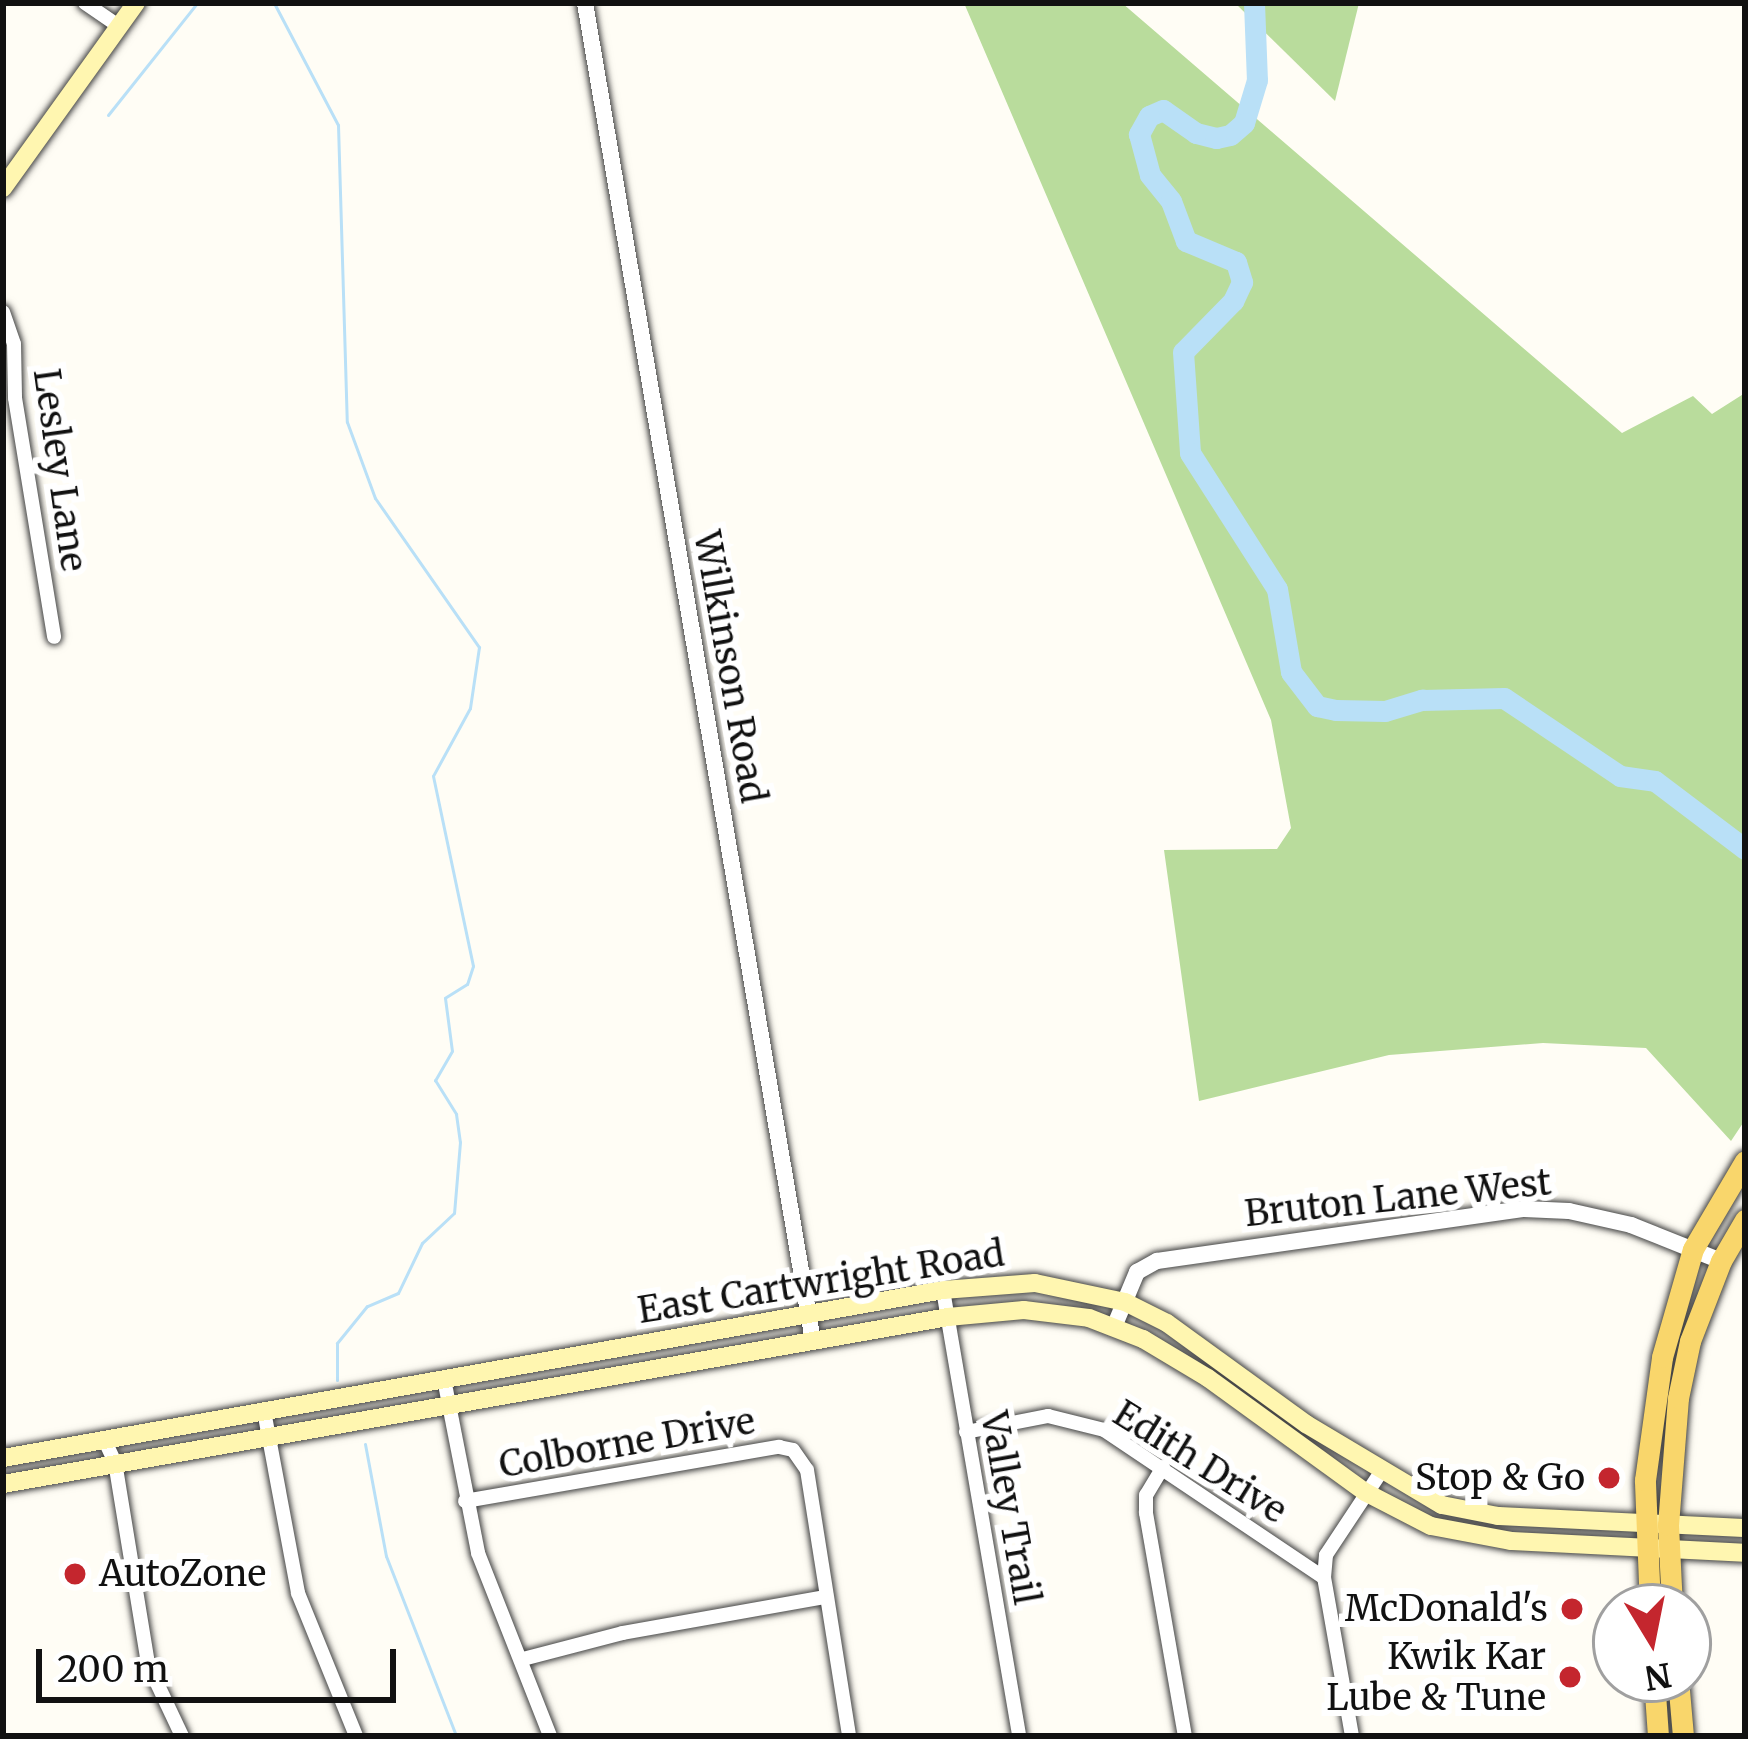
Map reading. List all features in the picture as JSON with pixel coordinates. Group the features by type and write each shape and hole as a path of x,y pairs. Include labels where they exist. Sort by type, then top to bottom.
{"main road":[{"path":"3,188 136,3"},
{"path":"1671,1583 1669,1551 1656,1525 1647,1457 1662,1357 1693,1250 1745,1161"},
{"path":"1648,1583 1645,1550 1656,1525 1690,1341 1720,1262 1745,1220"},
{"name":"East Cartwright Road","path":"3,1458 943,1290 1035,1283 1124,1302 1204,1346 1306,1424 1382,1472 1458,1510 1745,1528"},
{"name":"East Cartwright Road","path":"3,1484 948,1317 1024,1310 1089,1318 1114,1328 1208,1378 1365,1492 1431,1526 1468,1534 1645,1550 1745,1553"},
{"path":"1656,1703 1658,1736"},
{"path":"1669,1703 1679,1736"},
{"path":"1678,1703 1679,1736"}],"street":[{"path":"86,3 119,27"},
{"name":"Wilkinson Road","path":"585,3 813,1341"},
{"name":"Lesley Lane","path":"3,312 14,344 15,398 54,637"},
{"name":"Bruton Lane West","path":"1114,1328 1137,1272 1157,1261 1524,1209 1569,1211 1631,1225 1720,1262"},
{"name":"Valley Trail","path":"943,1290 1018,1736"},
{"path":"444,1379 478,1553 550,1736"},
{"path":"264,1411 298,1593 356,1736"},
{"name":"Edith Drive","path":"966,1432 1048,1417 1104,1430 1324,1578"},
{"path":"105,1441 115,1462 148,1664 182,1736"},
{"name":"Colborne Drive","path":"465,1501 779,1447 793,1450 807,1470 849,1736"},
{"path":"1163,1467 1146,1495 1146,1513 1185,1736"},
{"path":"1352,1736 1324,1578 1332,1540 1382,1472"},
{"path":"523,1658 623,1633 826,1597"}],"green space":[{"path":"964,3 1122,3 1622,433 1693,396 1712,414 1745,393 1745,1120 1731,1141 1646,1048 1543,1043 1389,1055 1199,1101 1164,850 1277,849 1291,828 1271,720"},
{"path":"1235,3 1359,3 1335,101"}],"waterway":[{"path":"108,115 197,3"},
{"path":"274,3 338,125 347,422 375,498 479,647 470,708 433,776 473,966 467,984 445,998 452,1051 435,1080 456,1114 460,1142 454,1213 422,1243 398,1293 367,1306 337,1343 337,1380"},
{"path":"1254,3 1257,80 1244,123 1230,135 1216,138 1196,133 1163,110 1149,116 1139,134 1150,175 1171,201 1186,241 1236,262 1242,282 1233,301 1183,352 1190,453 1277,589 1291,672 1317,706 1336,710 1385,711 1422,700 1504,698 1620,776 1655,781 1745,849"},
{"path":"365,1444 386,1556 456,1736"}],"place":[{"name":"Stop & Go","path":"1609,1478"},
{"name":"AutoZone","path":"75,1574"},
{"name":"McDonald's","path":"1572,1609"},
{"name":"Kwik Kar Lube & Tune","path":"1570,1677"}]}
